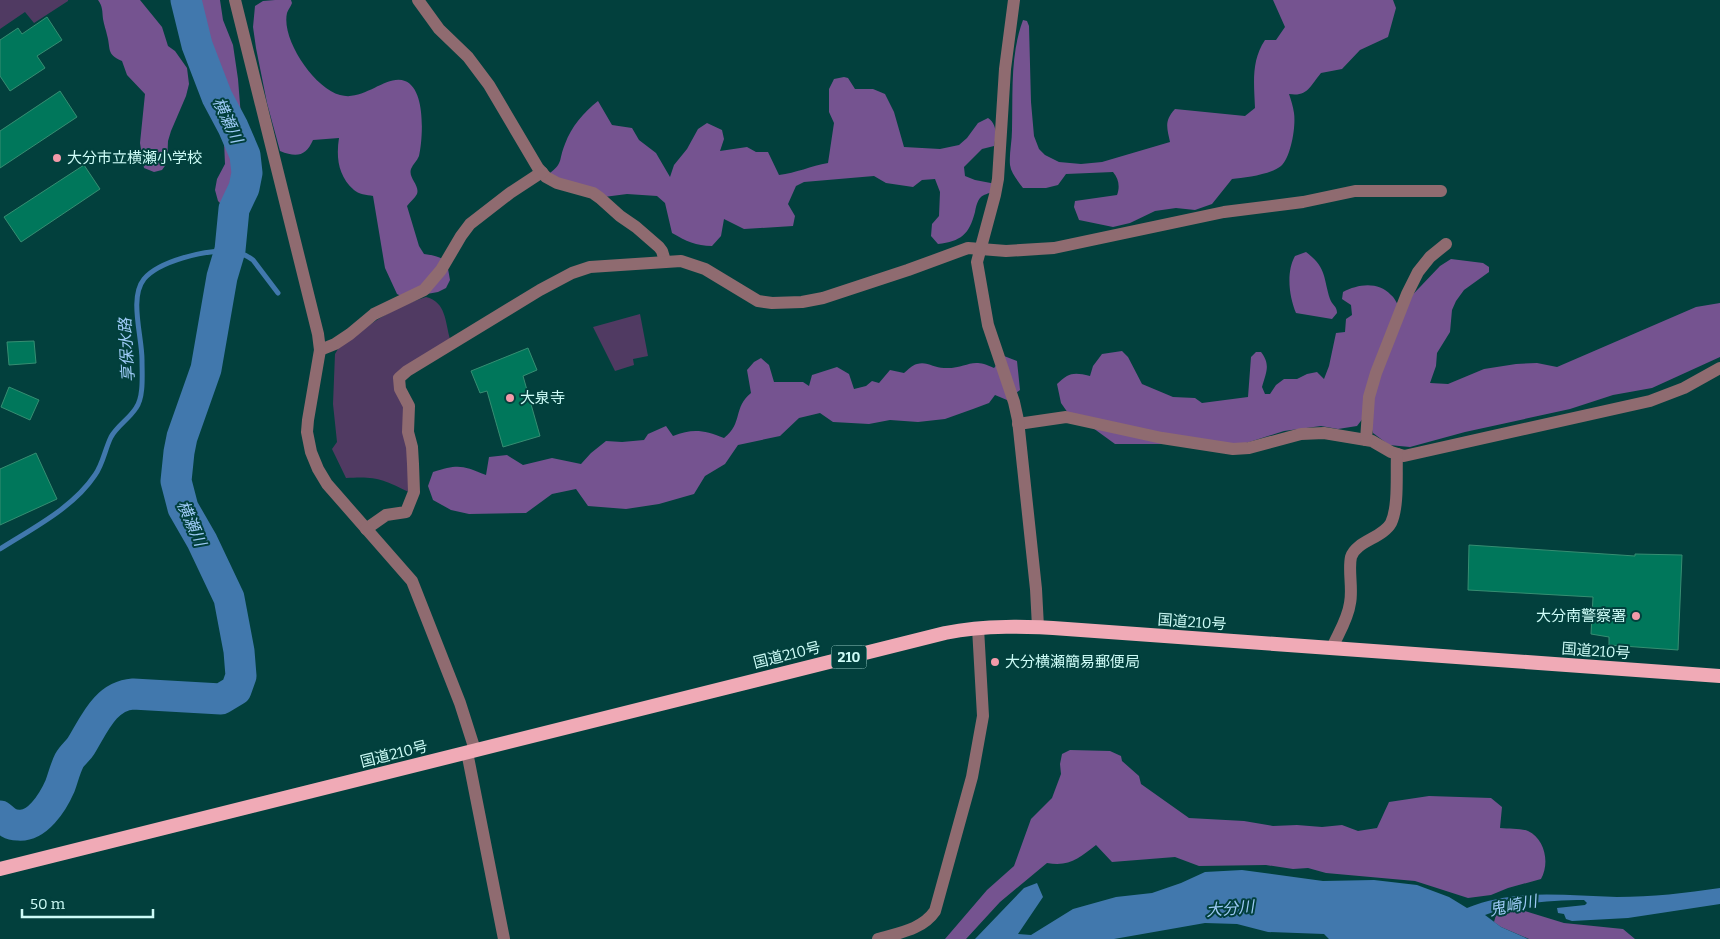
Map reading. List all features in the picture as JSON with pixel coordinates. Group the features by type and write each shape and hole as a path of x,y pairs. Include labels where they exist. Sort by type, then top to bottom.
{"highway":[{"name":"国道210号","path":"0,869 945,633 978,628 1038,627 1720,676"}],"street":[{"path":"418,0 439,29 468,57 489,85 538,168 546,177 557,183 585,191 600,198 659,247 665,261"},
{"path":"1014,0 1005,69 998,179 977,262 988,325 1014,402 1018,424 1036,589 1038,627"},
{"path":"238,3 316,323 320,350 308,420 307,432 310,446 318,469 327,484 412,582 460,702 471,751 504,939"},
{"path":"320,350 335,344 350,334 374,314 424,290 441,270 460,236 470,224 510,193 542,172"},
{"path":"366,530 386,515 406,512 413,497 412,455 408,432 409,406 398,385 401,376 526,298 581,269 604,265 674,260 688,262 705,269 753,299 764,303 780,304 823,298 962,250 980,248 1006,251 1054,248 1224,212 1303,202 1355,191 1441,191"},
{"path":"1366,440 1369,397 1407,294 1418,272 1430,257 1446,244"},
{"path":"1018,424 1066,417 1162,438 1233,449 1249,448 1294,436 1314,433 1366,440 1404,456 1650,401 1684,388 1720,368"},
{"path":"1332,648 1350,603 1352,557 1357,548 1385,531 1392,522 1396,499 1397,454"},
{"path":"878,939 910,931 932,916 935,911 972,777 983,716 978,628"}],"shaded area":[{"path":"0,0 68,1 34,23 25,12 0,29"},
{"path":"98,0 140,0 162,27 168,46 175,51 187,68 189,84 171,131 168,141 167,163 162,170 154,172 144,168 140,143 145,94 127,75 122,61 113,56 110,51 103,21 102,7"},
{"path":"190,0 220,0 223,20 233,45 243,142 239,158 237,191 230,206 223,206 218,201 215,190 217,179 225,164 223,119 216,105 203,62"},
{"path":"291,0 292,3 287,13 286,24 294,49 310,73 330,91 340,95 358,95 390,81 398,80 405,81 412,86 417,94 422,126 419,156 412,167 411,175 416,185 417,194 407,206 419,246 424,254 437,256 446,263 450,280 446,288 438,292 405,298 397,294 385,268 373,196 356,191 344,179 338,159 339,138 313,140 304,152 296,155 280,151 267,103 253,27 255,6 263,1"},
{"path":"1273,0 1393,0 1396,8 1388,37 1360,50 1342,69 1321,73 1305,92 1289,94 1294,113 1293,133 1288,156 1285,162 1277,169 1251,177 1232,179 1212,204 1195,210 1176,208 1155,211 1130,223 1113,227 1079,220 1074,207 1075,201 1117,195 1117,177 1113,172 1066,174 1058,185 1046,188 1023,188 1017,180 1010,165 1013,74 1016,47 1023,20 1027,21 1029,26 1031,102 1034,136 1039,149 1045,155 1059,162 1081,164 1102,162 1170,142 1167,129 1168,121 1175,109 1245,116 1255,108 1254,72 1257,56 1265,40 1276,40 1285,27"},
{"path":"848,78 855,89 873,89 885,94 894,112 904,147 940,149 959,145 978,123 988,118 991,121 996,131 994,146 982,149 964,167 965,176 996,184 992,192 980,199 973,220 963,236 953,241 938,244 931,236 932,224 939,216 940,192 935,179 922,180 913,187 886,183 874,176 804,182 796,186 788,204 795,216 793,226 744,229 724,219 721,236 712,246 691,243 672,233 665,203 657,196 627,194 604,197 549,174 559,164 574,126 598,101 612,125 632,128 639,140 656,153 670,177 674,165 687,149 698,129 707,123 722,130 724,139 720,151 747,147 756,152 768,152 779,175 828,163 834,123 829,112 829,89 834,79"},
{"path":"1306,252 1318,263 1323,273 1330,299 1337,311 1332,319 1296,313 1290,292 1290,269 1295,256"},
{"path":"1451,259 1483,263 1489,267 1489,272 1464,290 1456,301 1452,310 1450,332 1437,353 1436,366 1430,383 1448,384 1484,369 1516,364 1537,363 1557,367 1696,307 1720,303 1720,357 1652,388 1613,395 1570,409 1465,432 1410,447 1389,445 1373,433 1367,413 1357,426 1338,429 1321,426 1284,431 1243,444 1115,444 1093,428 1075,423 1061,403 1057,384 1061,380 1072,374 1090,376 1093,366 1102,354 1122,351 1128,357 1142,384 1173,397 1195,398 1202,403 1248,397 1251,357 1256,352 1261,352 1267,365 1262,387 1265,394 1270,394 1276,385 1284,379 1297,379 1317,372 1324,379 1329,366 1336,333 1345,332 1346,319 1352,315 1351,305 1342,299 1343,292 1355,287 1374,286 1386,291 1394,298 1400,308 1440,266"},
{"path":"426,297 437,303 444,313 450,339 399,373 407,432 409,492 379,479 346,478 332,449 337,442 333,404 335,354 338,349 379,318"},
{"path":"640,314 648,356 633,359 634,365 615,371 593,327"},
{"path":"1004,356 1017,361 1020,390 1007,400 995,395 989,403 945,419 918,422 890,420 869,424 833,422 820,413 799,418 780,436 738,445 725,464 705,476 694,494 659,504 626,509 588,506 576,489 552,494 526,513 469,514 451,510 433,500 428,486 433,472 448,468 460,467 471,469 486,475 489,457 507,455 523,465 552,458 581,464 606,441 644,440 648,434 666,426 673,436 698,431 724,438 734,427 745,398 751,393 747,370 754,362 761,358 769,365 774,382 803,382 809,386 812,375 837,367 849,374 854,389 866,386 872,381 879,383 890,370 904,373 917,364 924,363 937,367 952,368 979,363 994,368"},
{"path":"1070,750 1110,751 1121,756 1122,761 1139,776 1141,784 1189,818 1244,821 1273,826 1322,827 1342,825 1358,831 1377,828 1389,802 1429,796 1491,798 1502,807 1500,828 1528,831 1542,845 1545,859 1544,873 1541,879 1491,895 1468,898 1415,881 1326,873 1308,868 1293,869 1266,865 1199,866 1175,857 1112,862 1096,845 1074,860 1062,864 1047,863 1000,902 966,939 945,939 987,890 1014,866 1031,819 1052,798 1061,774 1062,754"},
{"path":"1509,906 1564,923 1623,929 1635,939 1529,939 1494,922 1496,915"}],"water":[{"path":"1242,870 1323,881 1374,880 1417,885 1449,897 1467,908 1485,902 1522,895 1630,897 1720,888 1720,904 1628,918 1572,921 1566,919 1564,914 1558,913 1557,908 1585,905 1587,903 1584,900 1559,901 1522,905 1485,915 1501,927 1528,939 1329,939 1324,934 1268,932 1237,924 1205,923 1114,939 975,939 1024,888 1037,883 1043,897 1018,934 1031,935 1073,909 1116,897 1152,893 1205,872"}],"building":[{"path":"47,17 62,40 37,56 45,68 10,91 0,76 0,40 18,28 22,34"},
{"path":"60,91 77,117 0,168 0,131"},
{"path":"84,165 100,189 21,242 4,217"},
{"path":"34,341 36,363 9,365 7,342"},
{"name":"大泉寺","path":"528,348 537,370 523,376 540,436 503,447 487,391 480,393 471,371"},
{"path":"9,387 39,400 30,420 1,407"},
{"path":"36,453 57,499 0,525 0,469"},
{"name":"大分南警察署","path":"1469,545 1635,556 1635,554 1682,555 1678,650 1609,645 1609,637 1591,634 1593,597 1468,590"}],"waterway":[{"name":"横瀬川","path":"0,816 12,824 24,825 38,818 43,813 57,792 70,759 81,746 101,713 115,700 133,694 221,699 236,690 241,676 239,651 229,598 202,541 183,508 176,481 182,437 206,369 222,277 230,250 234,209 244,188 247,173 245,155 217,97 197,45 186,0"},
{"name":"享保水路","path":"0,549 39,525 76,498 98,471 107,446 116,429 139,403 142,385 142,360 137,318 137,296 144,279 160,267 183,258 207,252 231,251 253,260 278,293"}],"place":[{"name":"大分市立横瀬小学校","path":"57,158"},
{"name":"大泉寺","path":"510,398"},
{"name":"大分南警察署","path":"1636,616"},
{"name":"大分横瀬簡易郵便局","path":"995,662"}],"water label":[{"name":"鬼崎川","path":"1513,905"},
{"name":"大分川","path":"1230,908"}]}
